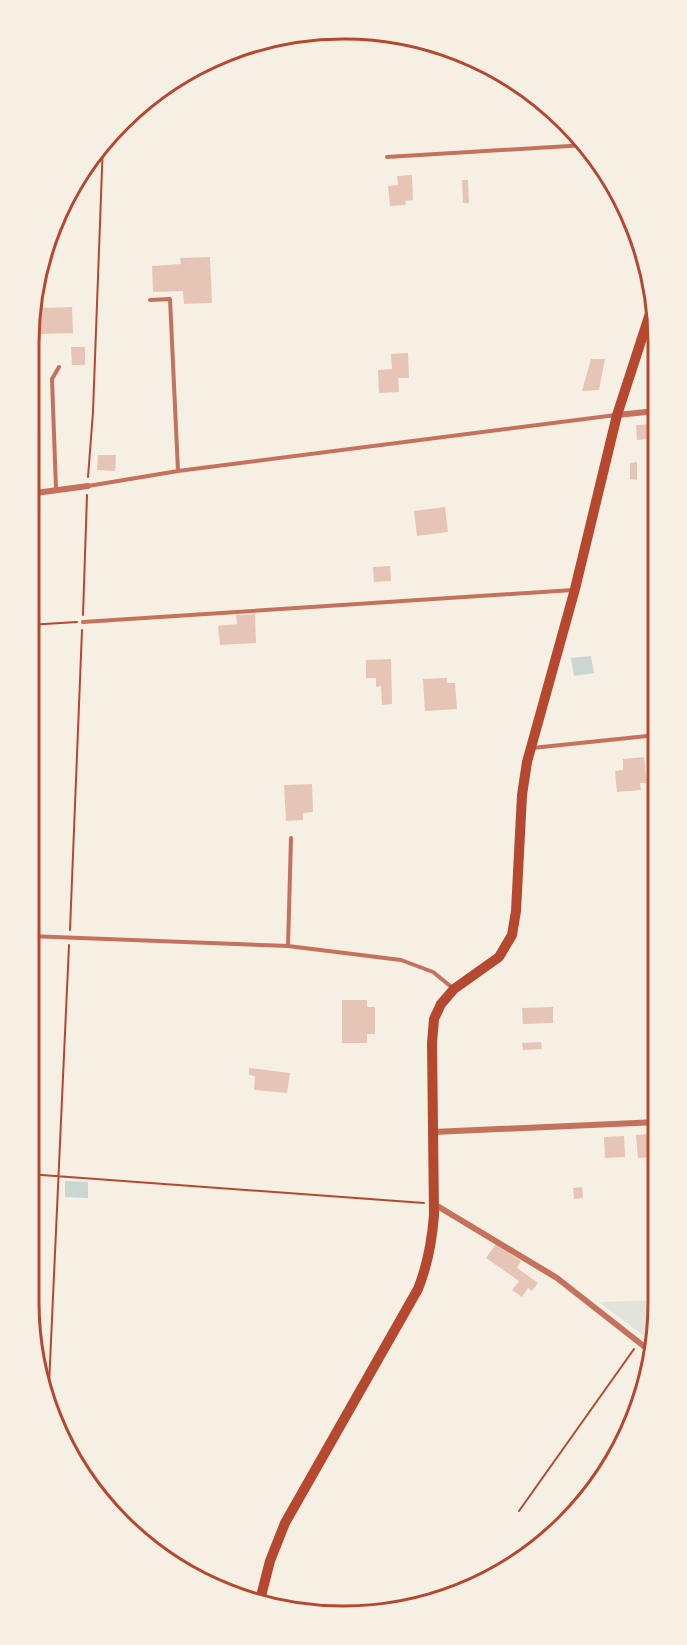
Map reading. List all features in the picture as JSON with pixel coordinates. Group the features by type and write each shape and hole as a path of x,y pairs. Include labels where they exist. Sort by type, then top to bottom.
{"main road":[{"path":"261,1595 270,1562 285,1523 418,1289 429,1254 434,1203 433,1028 441,1004 454,989 499,957 510,942 516,911 522,795 531,748 574,590 617,415 647,323"}],"street":[{"path":"617,415 648,412"},
{"path":"39,492 88,486"},
{"path":"433,1132 648,1122"},
{"path":"434,1203 557,1278 644,1346"}],"lane":[{"path":"387,157 575,147"},
{"path":"150,300 170,299 178,471"},
{"path":"56,489 52,378 60,367"},
{"path":"88,486 178,471 617,415"},
{"path":"83,622 574,590"},
{"path":"531,748 648,736"},
{"path":"288,946 291,838"},
{"path":"39,936 288,946 401,960 433,972 454,989"}],"path":[{"path":"88,486 102,158"},
{"path":"39,624 83,622"},
{"path":"39,1175 434,1203"},
{"path":"519,1511 639,1342"}],"shaded area":[{"path":"591,656 594,673 574,676 571,658"},
{"path":"65,1181 88,1182 88,1198 65,1197"},
{"path":"648,1300 645,1337 599,1302"}],"building":[{"path":"412,175 413,200 405,201 406,205 390,206 388,186 398,185 397,176"},
{"path":"462,180 468,180 469,203 463,203"},
{"path":"210,257 212,303 184,304 183,291 153,292 152,266 181,264 180,258"},
{"path":"72,307 73,333 41,334 42,308"},
{"path":"71,347 85,347 85,365 72,365"},
{"path":"408,353 409,378 398,378 399,392 379,393 378,370 392,369 391,354"},
{"path":"591,359 605,359 599,390 582,391"},
{"path":"648,424 648,439 637,440 636,425"},
{"path":"98,455 116,455 115,471 97,470"},
{"path":"637,462 637,480 630,479 630,463"},
{"path":"445,507 448,532 417,536 414,511"},
{"path":"390,566 391,581 374,582 373,567"},
{"path":"255,614 256,643 220,645 218,626 237,624 236,615"},
{"path":"391,659 392,704 382,705 381,686 376,687 376,678 366,678 366,660"},
{"path":"447,678 447,683 455,683 457,709 425,711 423,679"},
{"path":"644,757 647,783 640,783 641,790 617,792 615,771 623,770 623,759"},
{"path":"312,784 313,812 303,813 303,820 286,821 284,785"},
{"path":"342,1000 367,1000 367,1007 375,1007 375,1034 367,1034 367,1043 342,1043"},
{"path":"553,1007 553,1023 523,1024 522,1008"},
{"path":"541,1042 542,1049 523,1050 522,1043"},
{"path":"249,1068 290,1073 287,1093 254,1090 255,1076 249,1075"},
{"path":"648,1134 648,1158 638,1158 636,1135"},
{"path":"624,1136 625,1157 605,1158 604,1137"},
{"path":"582,1187 583,1198 574,1199 573,1188"},
{"path":"496,1244 521,1261 517,1268 538,1283 532,1291 528,1288 522,1297 512,1290 519,1281 486,1258"}]}
